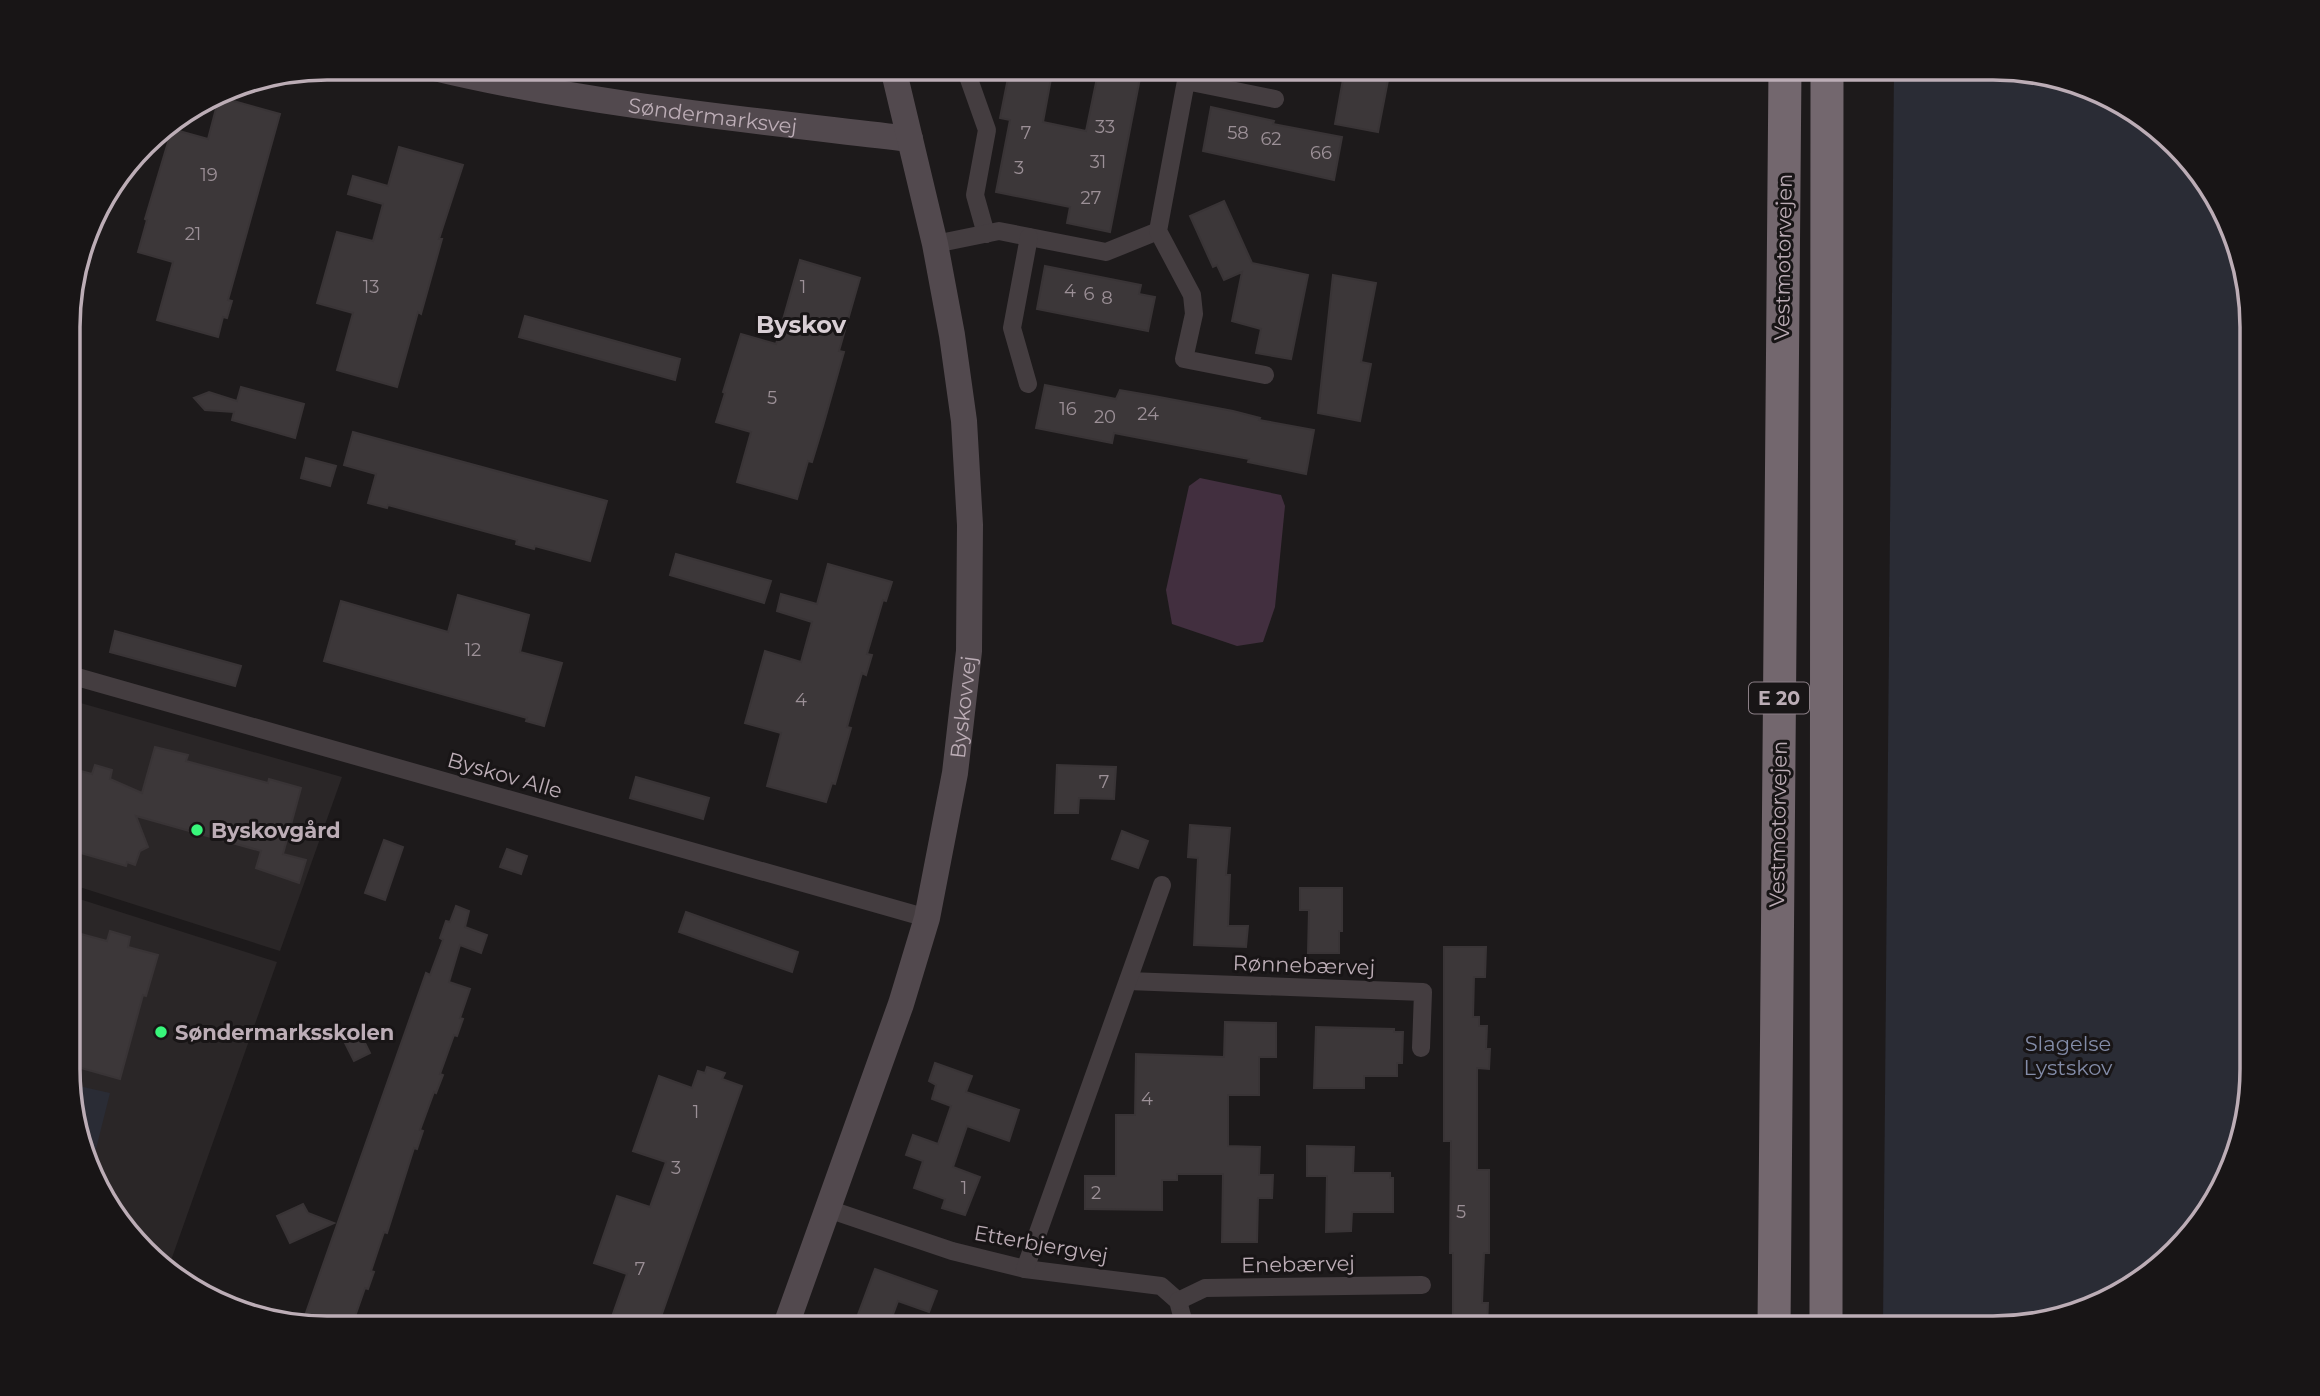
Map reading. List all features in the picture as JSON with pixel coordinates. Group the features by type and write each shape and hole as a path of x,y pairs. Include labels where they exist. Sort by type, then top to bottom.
{"highway":[{"name":"Vestmotorvejen","path":"1774,1315 1785,80"},
{"name":"Vestmotorvejen","path":"1826,1315 1827,80"}],"main road":[{"name":"Søndermarksvej","path":"505,81 755,122 909,139"},
{"name":"Byskovvej","path":"789,1316 901,1004 927,918 955,773 969,651 970,524 964,421 935,244 896,81"}],"street":[{"path":"969,81 987,130 975,195 986,234"},
{"path":"1265,375 1184,359 1194,314 1192,295 1158,231 1186,81 1275,99"},
{"path":"935,244 999,231 1106,252 1158,231"},
{"path":"1028,384 1012,328 1029,237"},
{"name":"Byskov Alle","path":"80,678 927,918"},
{"path":"1025,1269 1162,885"},
{"name":"Rønnebærvej","path":"1128,981 1423,992 1421,1048"},
{"name":"Etterbjergvej","path":"828,1209 952,1251 1025,1269 1161,1286 1178,1301"},
{"name":"Enebærvej","path":"1178,1301 1205,1288 1422,1285"},
{"path":"1178,1301 1182,1315"}],"shaded area":[{"path":"1200,478 1281,495 1285,506 1275,607 1263,642 1237,646 1172,624 1166,590 1189,486"},
{"name":"Byskovgård","path":"80,703 342,777 280,951 80,887"},
{"name":"Søndermarksskolen","path":"80,899 277,962 171,1259 153,1243 122,1206 99,1163 85,1117 80,1068"}],"green space":[{"name":"Slagelse Lystskov","path":"1894,80 2009,81 2041,85 2087,99 2130,122 2155,142 2198,190 2221,233 2235,279 2239,311 2239,1085 2235,1117 2221,1163 2198,1206 2167,1243 2130,1274 2087,1297 2041,1311 2009,1315 1883,1315"},
{"path":"81,1087 110,1093 95,1152 85,1117"}],"building":[{"path":"1343,80 1388,80 1378,132 1335,124"},
{"path":"1007,81 1051,81 1043,122 1086,131 1096,81 1140,81 1110,232 1067,223 1070,207 996,192 1010,120 1000,118"},
{"path":"230,100 280,114 228,300 232,301 227,318 223,317 218,337 157,320 173,262 138,252 169,139 179,131 208,139 216,107"},
{"path":"1211,107 1274,121 1273,124 1342,137 1334,180 1203,151"},
{"path":"399,147 463,165 439,239 442,239 421,314 418,312 397,387 337,370 353,313 317,303 337,232 373,241 383,204 348,194 353,176 388,186"},
{"path":"1224,201 1252,263 1308,275 1291,359 1256,353 1261,329 1232,321 1242,272 1224,280 1217,265 1213,267 1190,216"},
{"path":"800,260 860,278 839,351 844,352 823,426 812,462 808,461 797,499 737,482 751,432 716,422 741,334 776,344"},
{"path":"1045,266 1141,285 1139,294 1155,297 1148,331 1037,309"},
{"path":"1333,275 1376,283 1361,362 1371,364 1360,421 1318,413"},
{"path":"525,316 680,359 675,380 519,337"},
{"path":"1045,385 1116,399 1120,390 1233,411 1260,418 1259,420 1314,430 1306,474 1248,462 1249,459 1114,433 1112,443 1036,428"},
{"path":"241,387 304,404 295,438 232,420 234,412 205,410 194,398 209,392 237,401"},
{"path":"353,432 607,501 590,561 535,546 534,549 516,544 517,540 388,505 387,508 368,503 376,474 344,465"},
{"path":"306,458 336,466 330,486 301,478"},
{"path":"676,554 771,581 764,603 670,575"},
{"path":"828,564 892,582 886,601 883,600 867,654 872,655 866,675 862,673 847,727 851,728 835,784 832,783 826,802 767,786 781,733 745,723 765,651 801,662 812,622 777,611 781,594 817,604"},
{"path":"458,595 529,615 520,652 562,663 544,726 526,721 527,718 324,661 341,601 448,632"},
{"path":"115,631 241,666 235,686 110,652"},
{"path":"155,747 188,755 186,761 268,783 269,779 301,788 283,854 306,860 299,883 256,868 261,851 136,816 148,847 140,851 135,865 127,862 126,866 80,853 80,771 92,774 95,765 112,770 110,779 142,793"},
{"path":"1057,765 1116,767 1114,799 1079,798 1078,813 1055,813"},
{"path":"636,777 709,798 703,819 630,798"},
{"path":"1190,825 1230,828 1226,875 1230,875 1228,926 1248,926 1246,947 1194,945 1198,858 1188,857"},
{"path":"1122,831 1148,841 1138,868 1112,859"},
{"path":"384,840 403,847 385,900 365,893"},
{"path":"507,849 527,856 521,874 500,867"},
{"path":"1300,888 1342,888 1339,953 1308,953 1309,910 1300,910"},
{"path":"456,906 469,911 465,927 487,935 481,953 460,945 449,982 470,989 460,1018 463,1019 457,1036 454,1035 440,1074 443,1075 420,1130 423,1131 417,1149 414,1148 387,1233 384,1232 368,1289 365,1288 355,1316 305,1314 426,973 430,975 443,940 440,938 446,921 450,922"},
{"path":"686,912 798,952 792,972 679,932"},
{"path":"110,931 130,937 128,947 158,955 146,996 143,995 120,1079 80,1068 80,934 107,941"},
{"path":"1444,947 1486,947 1485,977 1474,977 1473,1017 1479,1017 1479,1026 1487,1026 1486,1049 1490,1049 1489,1069 1477,1068 1477,1170 1489,1170 1489,1253 1484,1253 1482,1303 1488,1303 1487,1315 1453,1315 1453,1253 1450,1253 1451,1141 1444,1141"},
{"path":"1225,1022 1276,1023 1276,1057 1259,1057 1259,1095 1228,1095 1228,1146 1260,1147 1259,1175 1273,1175 1272,1198 1258,1198 1257,1242 1222,1242 1223,1174 1177,1174 1177,1180 1162,1180 1162,1210 1085,1209 1085,1176 1116,1176 1116,1115 1135,1115 1136,1054 1224,1057"},
{"path":"357,1027 370,1053 354,1061 341,1035"},
{"path":"1316,1027 1394,1029 1394,1032 1403,1032 1402,1063 1397,1063 1397,1076 1364,1076 1364,1088 1314,1088"},
{"path":"935,1063 972,1076 966,1092 1019,1110 1009,1141 967,1126 953,1167 980,1177 965,1215 942,1208 945,1199 914,1188 923,1161 906,1155 913,1135 938,1144 951,1106 932,1099 936,1085 929,1081"},
{"path":"707,1067 725,1073 722,1079 742,1086 661,1316 612,1316 627,1274 594,1263 617,1196 650,1207 666,1162 633,1151 659,1076 692,1088 698,1071 705,1073"},
{"path":"1307,1146 1354,1147 1353,1173 1390,1173 1390,1178 1393,1178 1393,1212 1352,1212 1351,1231 1326,1232 1327,1176 1307,1176"},
{"path":"303,1204 308,1213 334,1223 290,1243 277,1216"},
{"path":"875,1269 937,1291 929,1312 898,1301 893,1316 858,1316"}],"place":[{"name":"Byskovgård","path":"197,830"},
{"name":"Søndermarksskolen","path":"161,1032"}],"district":[{"name":"Byskov","path":"801,324"}]}
